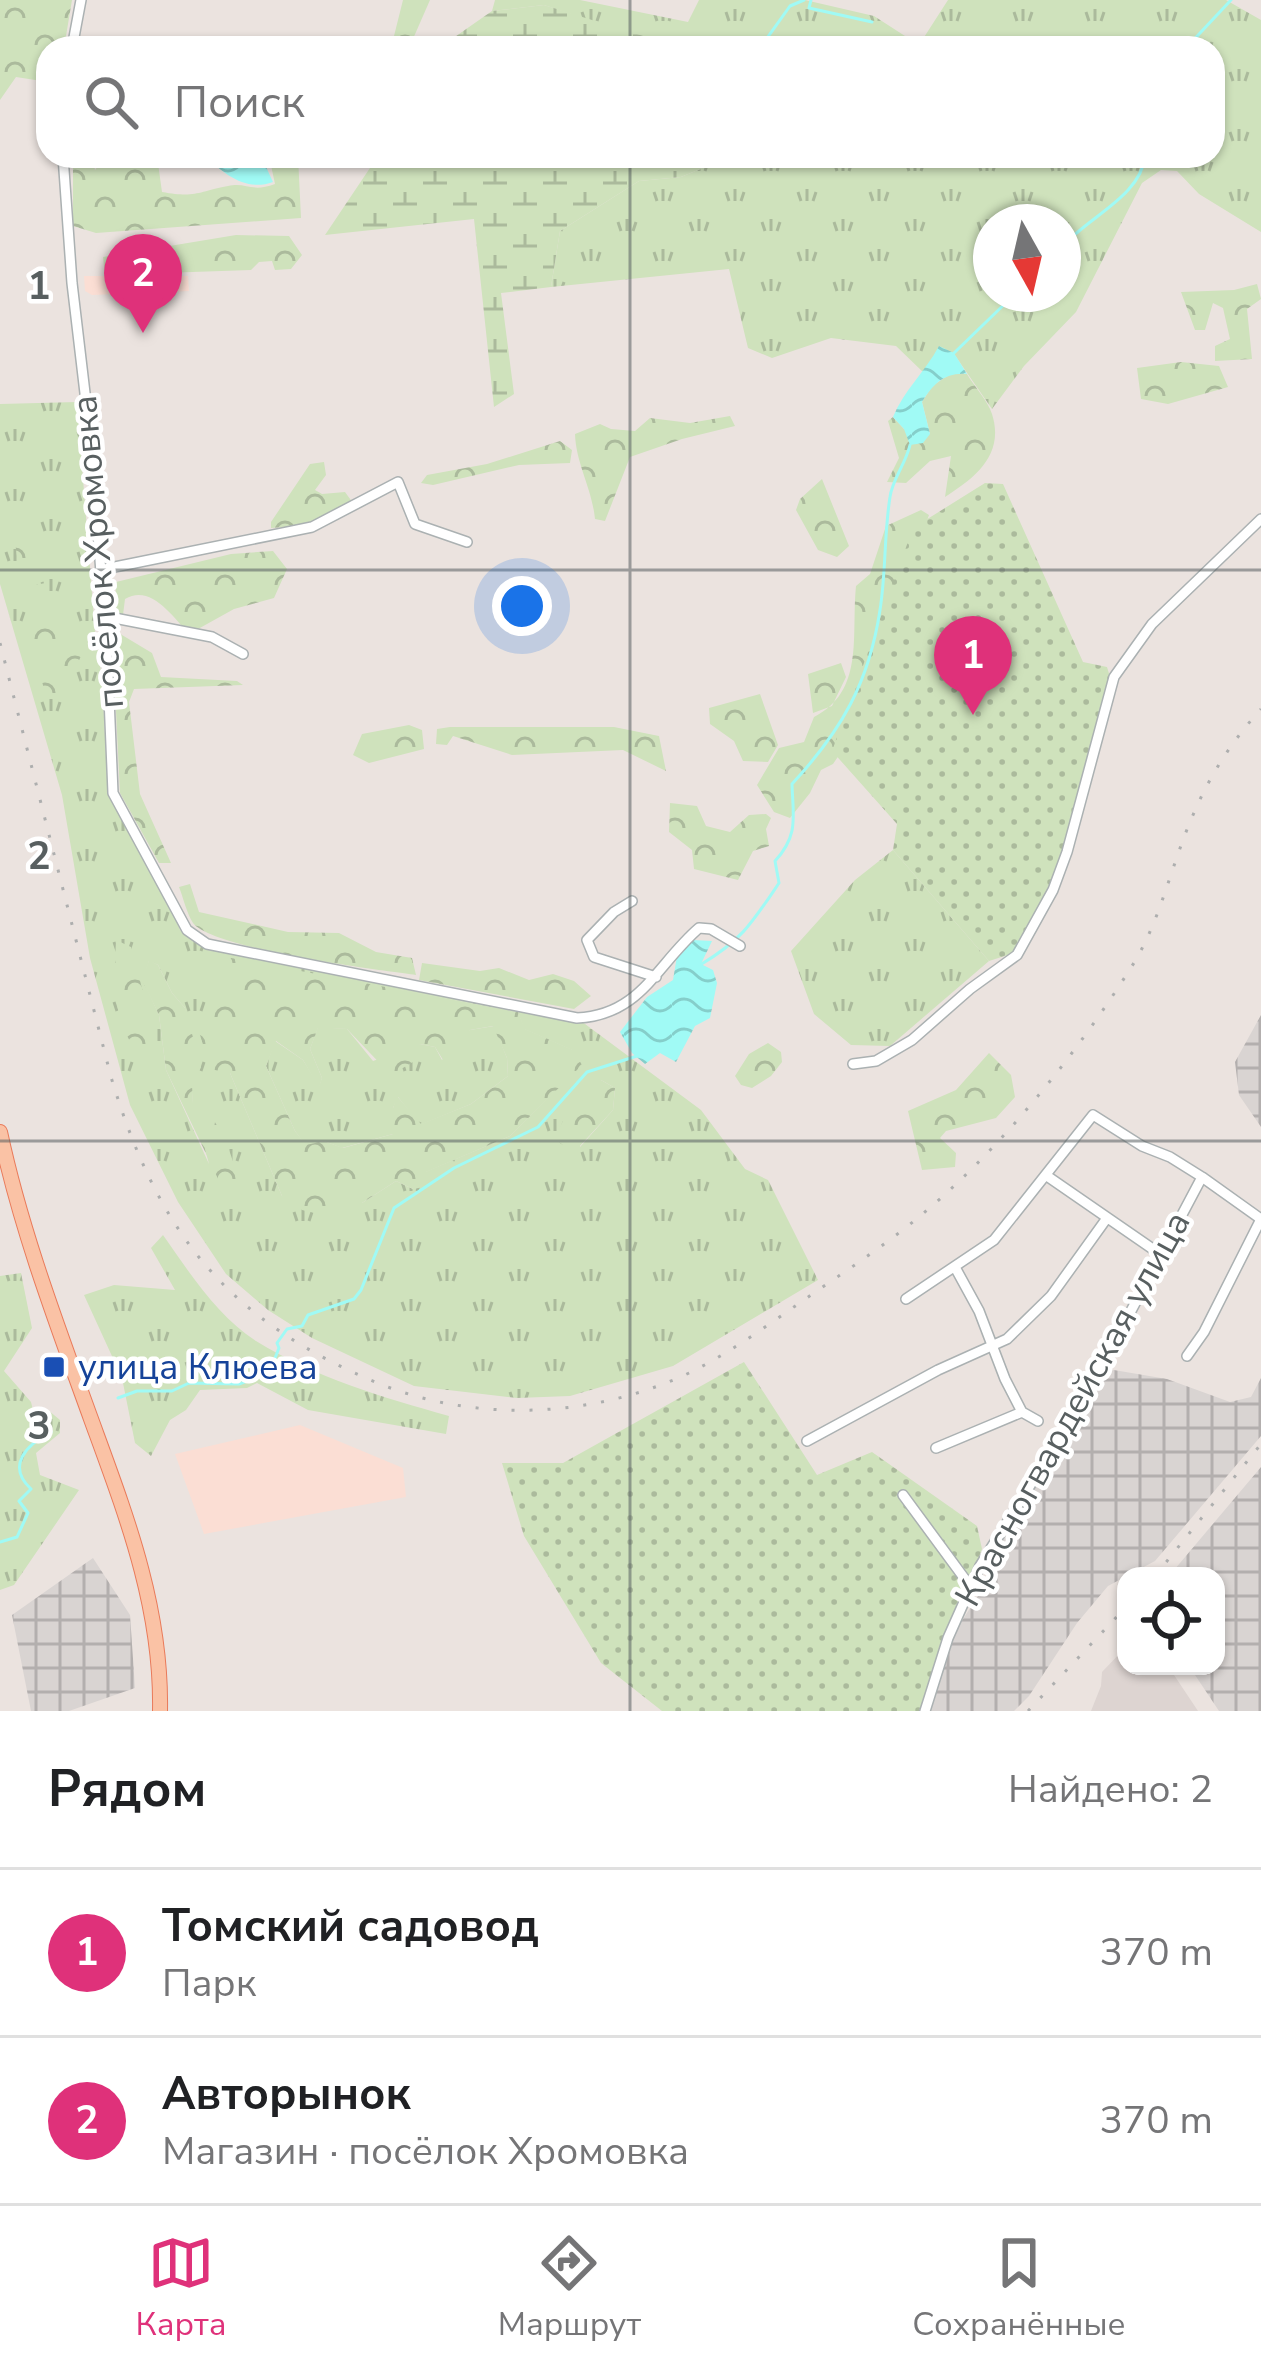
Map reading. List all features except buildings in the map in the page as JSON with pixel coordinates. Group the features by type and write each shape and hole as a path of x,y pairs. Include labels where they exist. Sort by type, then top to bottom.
{"main road":[{"path":"0,1132 25,1231 142,1567 156,1634 160,1711"}],"street":[{"path":"74,36 80,0"},
{"name":"посёлок Хромовка","path":"64,168 104,616 113,793 187,930 207,944 577,1018 602,1017 625,1005 656,977"},
{"path":"100,569 312,527 398,482 415,524 467,542"},
{"path":"854,1064 876,1061 912,1040 1017,955 1053,890 1079,816 1114,677 1152,624 1261,519"},
{"path":"104,616 212,637 243,654"},
{"path":"632,901 587,940 594,957 656,977 674,950 699,928 735,942"},
{"path":"906,1299 994,1240 1093,1114 1202,1177 1261,1219 1204,1333 1187,1356"},
{"path":"1047,1176 1160,1254"},
{"name":"Красногвардейская улица","path":"925,1711 970,1586 1088,1392 1202,1177"},
{"path":"807,1441 938,1370 994,1348 1039,1309 1107,1218"},
{"path":"956,1269 1022,1412 1038,1421"},
{"name":"Красногвардейская улица","path":"936,1448 1022,1412"},
{"path":"904,1495 970,1586"}],"shaded area":[{"path":"84,276 188,276 189,291 92,295 85,291"},
{"path":"1261,1015 1261,1127 1239,1095 1235,1062"},
{"path":"1108,1369 1167,1379 1230,1402 1251,1397 1261,1378 1261,1436 1155,1561 1144,1567 1117,1567 1117,1581 1077,1623 1029,1696 1014,1711 930,1711 954,1633 998,1565 996,1549"},
{"path":"300,1425 403,1468 406,1497 204,1534 175,1454"},
{"path":"1261,1467 1261,1711 1219,1711 1195,1675 1225,1675 1225,1567 1177,1567"},
{"path":"93,1558 130,1615 135,1688 69,1711 31,1711 12,1615"},
{"path":"1117,1656 1117,1675 1174,1675 1198,1711 1091,1711 1102,1672"}],"green space":[{"path":"0,0 72,0 66,36 36,36 36,80 16,77 0,100"},
{"path":"403,0 430,0 414,36 394,36"},
{"path":"495,0 580,0 688,22 699,0 805,0 874,16 905,36 636,36 544,5 492,11"},
{"path":"948,0 1226,0 1261,20 1261,232 1199,194 1177,171 1161,170 1142,183 1081,302 1081,204 973,204 973,312 1076,312 1024,366 992,409 954,354 939,347 924,373 896,346 831,338 772,358 748,348 729,269 551,287 560,231 639,181 681,177 703,168 1225,168 1225,36 925,36"},
{"path":"544,5 643,36 456,36 492,11"},
{"path":"73,168 159,168 162,192 196,194 234,185 260,188 275,184 272,168 299,168 301,218 96,233 73,226"},
{"path":"370,168 703,168 681,177 639,181 560,231 551,287 501,293 514,394 494,407 474,219 325,235"},
{"path":"236,235 289,236 302,255 291,269 275,270 272,261 259,262 251,270 105,275 103,257"},
{"path":"1257,284 1261,299 1247,309 1252,359 1215,361 1215,346 1230,339 1223,308 1213,303 1205,330 1195,330 1181,292"},
{"path":"1181,362 1219,366 1228,387 1168,404 1141,399 1137,368"},
{"path":"952,373 967,374 992,414 994,442 985,464 945,497 951,456 930,461 906,483 887,482 899,458 888,421 893,417 904,429 930,434 922,402 932,386"},
{"path":"77,402 108,795 168,898 180,930 202,946 581,1021 701,1110 745,1169 768,1180 818,1280 673,1366 570,1396 517,1398 414,1386 312,1338 268,1310 226,1274 178,1202 130,1105 90,958 62,795 0,584 0,404","holes":["149,961 158,965 185,1008 193,1104 209,1164 166,1070 159,1015 143,980","361,983 518,1012 524,1029 572,1050 581,1065 510,1136 425,1172 413,1189 396,1181 362,1203 282,1196 230,1073 215,1016","583,1080 601,1080 615,1088 613,1110 580,1147"]},
{"path":"730,416 735,426 630,457 605,521 595,519 575,434 600,424 635,431 650,418 690,423"},
{"path":"560,441 572,450 570,463 519,465 433,485 421,483 427,475 487,464"},
{"path":"324,462 326,475 315,490 345,492 353,503 302,526 271,528 310,464"},
{"path":"822,479 849,546 837,557 818,550 796,510 800,499"},
{"path":"985,483 1003,484 1083,662 1107,667 1111,680 1064,849 1045,898 1014,953 989,961 893,850 897,824 832,751 913,528"},
{"path":"921,510 929,515 850,739 833,764 821,770 790,818 774,812 757,785 779,748 804,742 814,717 841,693 852,660 856,586 870,574 886,526"},
{"path":"21,527 43,536 44,573 20,576 14,536"},
{"path":"273,551 287,569 274,598 234,609 189,634 160,604 144,596 125,599 123,615 115,612 116,582 231,554"},
{"path":"45,583 81,656 60,702 45,693 34,650 27,587"},
{"path":"112,629 152,653 161,677 243,685 134,689 129,702 140,794 171,863 159,863 120,793"},
{"path":"841,663 846,677 832,706 813,713 808,674"},
{"path":"760,694 778,745 768,762 743,761 734,741 710,724 709,708"},
{"path":"409,725 422,730 424,749 369,763 353,755 362,734"},
{"path":"614,727 659,736 666,771 623,750 512,755 453,736 447,745 436,744 437,729"},
{"path":"670,803 697,806 706,826 730,832 749,815 766,814 771,818 766,829 769,846 753,851 738,880 694,869 692,850 669,832"},
{"path":"893,850 989,961 890,1046 851,1045 814,1014 791,951 855,880"},
{"path":"190,884 199,912 288,932 339,933 376,952 412,958 416,975 298,957 207,932 193,923 185,905 179,887"},
{"path":"116,940 131,947 159,1052 155,1061 146,1061 135,1048 121,1020 115,989"},
{"path":"231,958 518,1012 525,1029 573,1050 582,1065 510,1136 426,1172 424,1187 413,1189 396,1181 362,1203 323,1215 302,1210 282,1196 230,1073 210,1069 196,1021 214,1016 206,968","holes":["493,1026 507,1058 508,1076 471,1104 421,1124 397,1096 393,1134 343,1148 324,1141 306,1145 266,1066 276,1041 303,1060 319,1088 322,1078 310,1049 318,1028 347,1029 391,1075 413,1062 420,1044 435,1047 443,1060 463,1050 470,1030"]},
{"path":"149,960 158,965 185,1008 201,1067 192,1086 193,1103 201,1101 219,1129 237,1182 221,1185 166,1070 159,1015 142,980"},
{"path":"422,963 480,971 499,968 529,980 553,974 574,981 591,996 574,1009 419,980"},
{"path":"494,1026 507,1058 508,1076 471,1104 420,1125 398,1097 393,1134 342,1148 324,1141 306,1146 266,1066 275,1041 303,1060 319,1086 322,1078 310,1049 318,1027 347,1029 373,1061 420,1044 435,1047 442,1060 470,1030"},
{"path":"768,1043 781,1052 782,1062 752,1088 741,1085 735,1076 749,1054"},
{"path":"989,1053 1011,1075 1015,1097 996,1118 946,1131 940,1138 956,1153 955,1167 922,1170 908,1111 956,1090"},
{"path":"583,1080 601,1080 615,1088 613,1110 579,1147 561,1144 555,1137"},
{"path":"163,1235 216,1306 256,1341 326,1376 449,1416 446,1434 308,1410 257,1383 247,1388 200,1390 186,1410 170,1420 151,1456 135,1443 122,1378 84,1295 114,1285 175,1290 151,1248"},
{"path":"21,1273 32,1328 4,1371 31,1402 34,1414 48,1410 60,1420 60,1433 36,1453 40,1475 79,1490 14,1585 0,1590 0,1276"},
{"path":"744,1362 817,1475 872,1452 977,1526 982,1549 919,1711 662,1711 601,1663 524,1536 502,1463 563,1463"}],"water":[{"path":"220,168 267,168 273,182 254,185"},
{"path":"939,346 954,353 967,374 946,377 931,390 922,402 930,434 923,443 910,445 893,417"},
{"path":"693,940 712,941 701,964 713,970 717,983 710,1018 695,1026 676,1062 660,1053 645,1064 620,1032 647,997 673,980 677,956"}],"waterway":[{"path":"769,36 790,6 804,0"},
{"path":"811,0 809,8 872,22"},
{"path":"1197,36 1231,0"},
{"path":"1081,229 1124,194 1142,168"},
{"path":"954,353 996,312"},
{"path":"700,965 745,930 779,883 775,861 791,834 792,784 825,745 860,683 880,610 891,491 910,445"},
{"path":"118,1398 137,1391 172,1391 189,1383 239,1384 269,1373 277,1343 287,1329 302,1326 308,1315 354,1299 361,1290 394,1208 454,1168 538,1127 587,1072 637,1056"},
{"path":"0,1542 17,1537 28,1513 19,1501 31,1489 20,1472 22,1457 51,1432"}],"railway":[{"path":"0,643 111,1077 151,1182 176,1226 240,1300 326,1359 417,1397 495,1410 575,1407 652,1388 689,1373 851,1268 945,1194 1033,1102 1132,966 1151,930 1207,786 1261,709"},
{"path":"1162,1567 1261,1444"},
{"path":"1028,1711 1117,1617"}],"place":[{"name":"Авторынок","path":"143,333"},
{"name":"Томский садовод","path":"973,715"},
{"name":"улица Клюева","path":"54,1367"}]}
